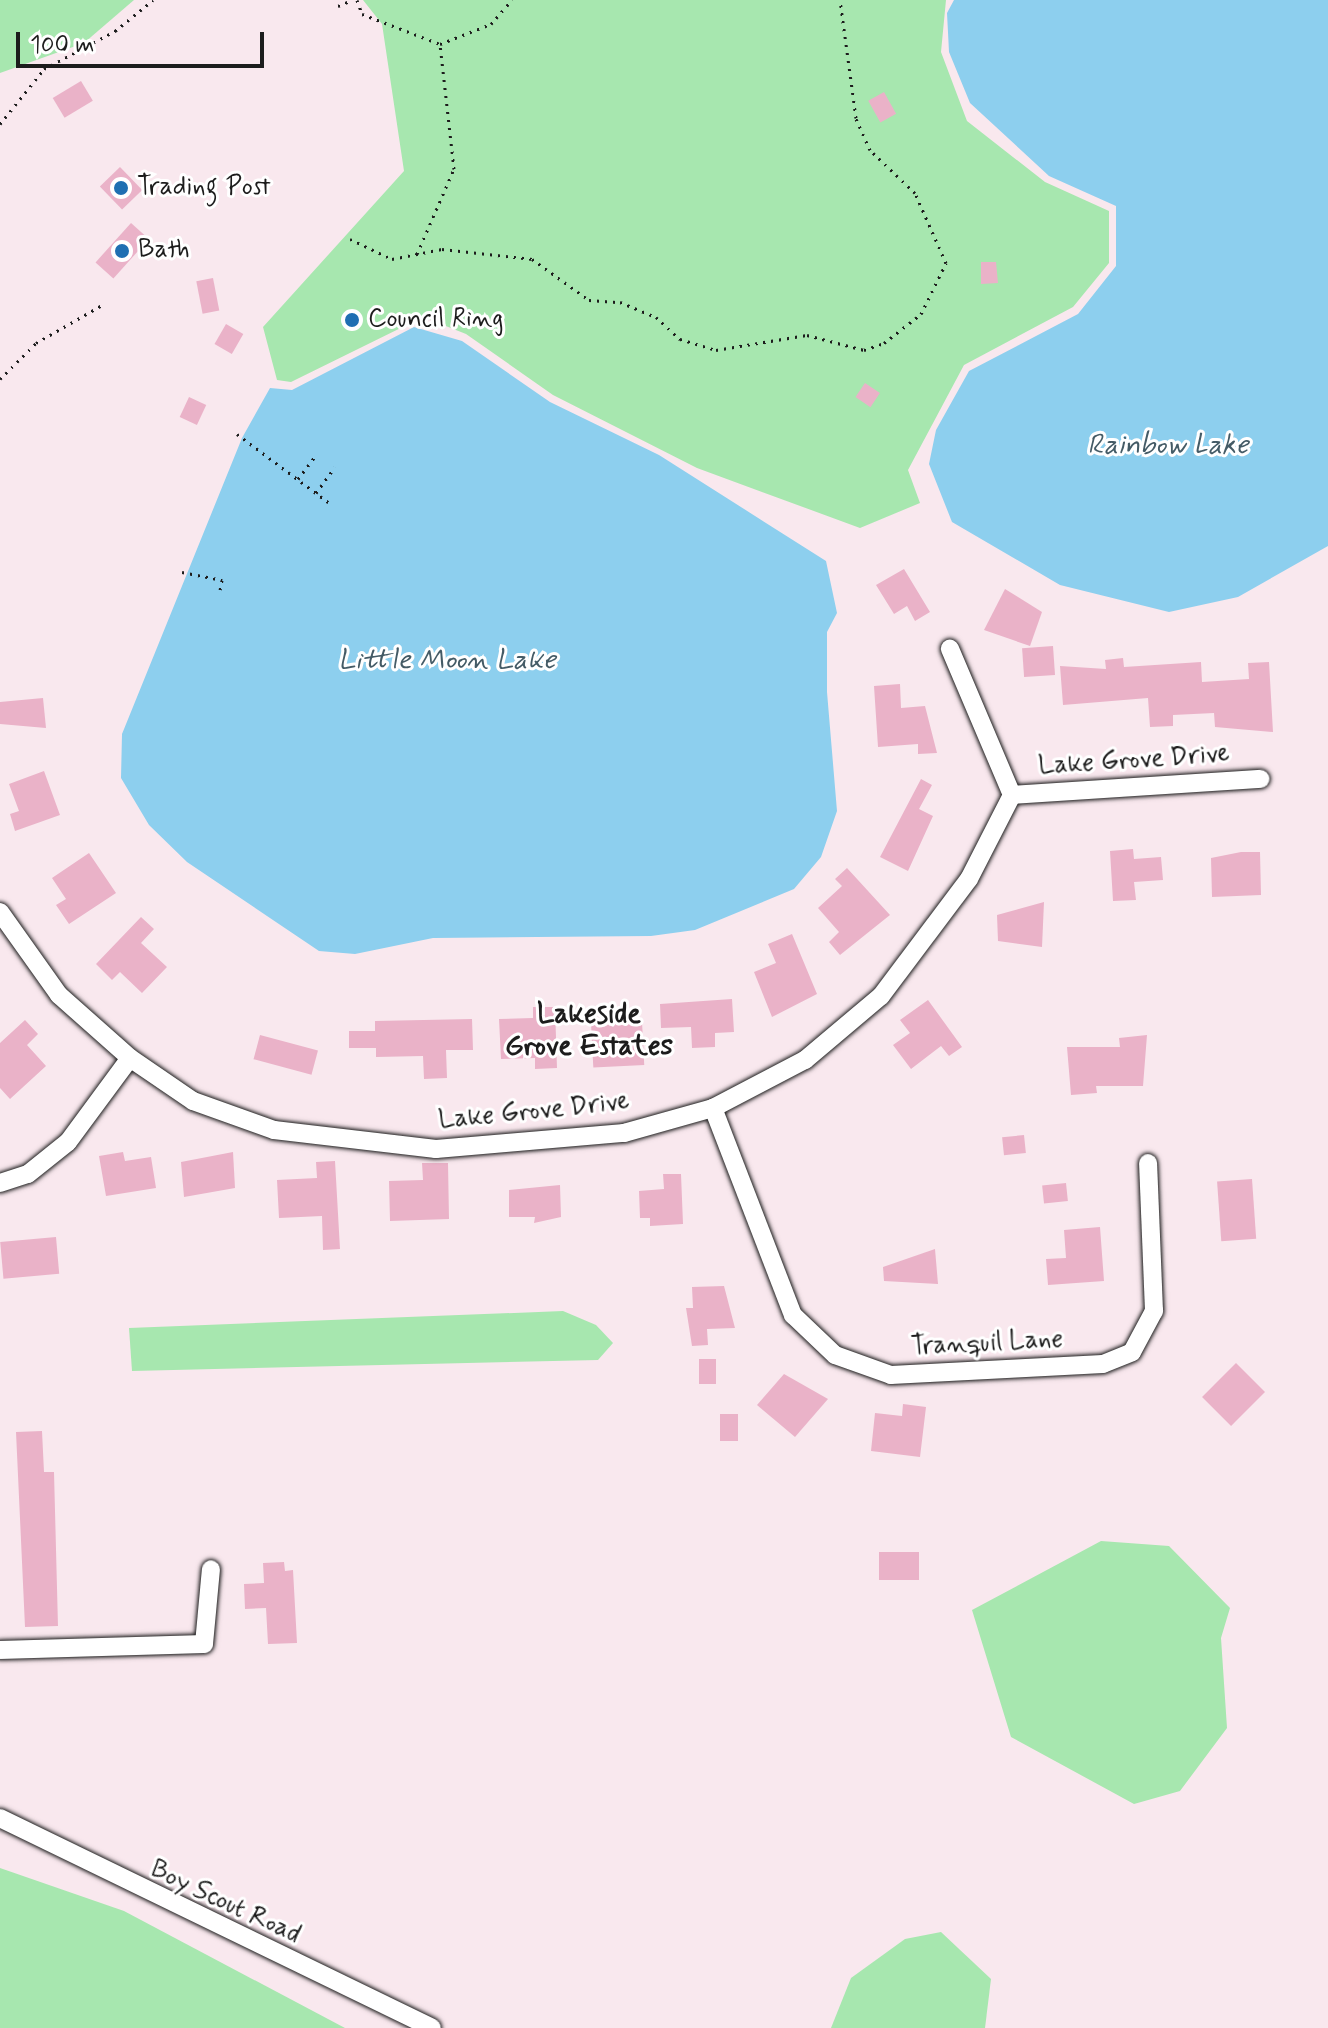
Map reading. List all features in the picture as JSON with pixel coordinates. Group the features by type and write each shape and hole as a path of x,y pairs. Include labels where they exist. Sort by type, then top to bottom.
{"street":[{"name":"Lake Grove Drive","path":"950,649 1012,795"},
{"name":"Lake Grove Drive","path":"1012,795 1260,779"},
{"name":"Lake Grove Drive","path":"0,912 59,995 130,1058 193,1101 336,1143 436,1149 624,1133 713,1108 805,1060 881,996 969,879 1012,795"},
{"path":"0,1183 28,1174 68,1142 130,1058"},
{"name":"Tranquil Lane","path":"713,1108 793,1315 835,1355 891,1375 1103,1364 1132,1352 1154,1311 1148,1163"},
{"path":"0,1650 204,1644 211,1569"},
{"name":"Boy Scout Road","path":"0,1818 432,2028"}],"path":[{"path":"0,124 44,69 115,31 153,0"},
{"path":"338,6 355,0 362,14 440,44 491,24 512,0"},
{"path":"350,239 392,259 442,249 532,259 589,300 620,302 656,317 680,339 716,350 807,335 864,350 884,343 921,314 946,263 915,193 870,150 856,118 840,0"},
{"path":"417,254 454,169 440,44"},
{"path":"0,380 36,343 102,305"},
{"path":"237,434 328,502"},
{"path":"298,479 317,454"},
{"path":"316,493 335,467"},
{"path":"182,572 222,580 220,590"}],"green space":[{"path":"0,0 134,0 84,43 0,73"},
{"path":"363,0 946,0 941,52 967,121 1045,182 1109,211 1109,263 1073,307 964,365 908,470 920,503 860,528 697,468 553,395 466,334 423,317 291,382 277,380 263,327 404,171 382,24"},
{"path":"563,1311 596,1325 613,1343 598,1360 132,1371 129,1328"},
{"path":"1101,1541 1169,1546 1230,1608 1221,1638 1227,1728 1180,1791 1134,1804 1011,1737 972,1610"},
{"path":"0,1868 124,1911 345,2028 0,2028"},
{"path":"941,1932 991,1979 985,2028 831,2028 851,1978 905,1939"}],"water":[{"name":"Rainbow Lake","path":"954,0 1328,0 1328,546 1238,597 1169,612 1060,585 952,522 929,464 936,430 969,371 1078,314 1116,266 1116,206 1049,176 970,103 949,52 947,13"},
{"name":"Little Moon Lake","path":"414,327 462,341 550,402 659,455 826,561 837,613 827,632 827,692 837,811 821,857 794,889 695,930 651,936 433,938 355,954 319,951 187,862 149,825 121,778 122,734 242,438 270,388 292,390"}],"building":[{"path":"81,81 93,101 65,118 53,98"},
{"path":"884,92 896,114 880,123 868,101"},
{"name":"Trading Post","path":"120,167 142,190 122,209 100,186"},
{"name":"Bath","path":"131,223 149,239 113,278 96,262"},
{"path":"981,262 996,262 998,283 981,284"},
{"path":"213,278 219,310 203,314 196,281"},
{"path":"226,324 243,334 232,354 214,344"},
{"path":"865,383 880,393 870,407 855,397"},
{"path":"189,397 206,405 197,425 180,417"},
{"path":"904,569 930,612 915,621 907,606 894,614 876,585"},
{"path":"1005,589 1042,612 1030,646 984,630"},
{"path":"1053,646 1055,675 1024,677 1022,648"},
{"path":"1123,658 1124,667 1201,662 1202,682 1249,679 1248,663 1269,662 1273,732 1215,727 1214,713 1173,715 1173,726 1150,727 1148,698 1063,705 1060,666 1106,669 1105,660"},
{"path":"900,684 901,708 925,706 937,753 918,754 918,744 878,747 874,686"},
{"path":"43,698 46,728 0,724 0,702"},
{"path":"44,771 60,815 15,831 10,814 19,811 9,784"},
{"path":"921,779 932,785 919,809 933,816 908,871 880,857"},
{"path":"1133,849 1134,859 1161,857 1163,880 1134,882 1136,900 1113,901 1110,851"},
{"path":"1260,852 1261,895 1212,897 1211,858"},
{"path":"89,853 116,893 69,924 56,905 66,899 52,878"},
{"path":"847,868 890,915 840,955 829,942 839,932 818,908 842,886 835,879"},
{"path":"1044,902 1042,947 998,941 997,915"},
{"path":"141,917 154,929 141,943 167,967 142,993 120,972 112,980 96,964"},
{"path":"792,934 817,994 772,1017 754,972 776,963 768,944"},
{"path":"732,999 734,1032 715,1033 715,1047 692,1048 691,1027 661,1028 660,1004"},
{"path":"928,1000 962,1047 949,1056 941,1046 911,1069 893,1045 910,1033 900,1020"},
{"path":"533,1007 555,1007 557,1068 535,1069 535,1058 501,1059 499,1019 533,1018"},
{"path":"472,1019 473,1050 446,1050 447,1078 424,1079 423,1056 376,1057 376,1048 349,1048 349,1031 375,1031 375,1021"},
{"path":"25,1020 38,1034 27,1045 46,1066 10,1099 0,1088 0,1043"},
{"path":"642,1022 644,1065 593,1068 591,1025"},
{"path":"260,1035 318,1051 311,1075 254,1059"},
{"path":"1147,1035 1143,1086 1096,1086 1097,1093 1071,1095 1067,1047 1120,1047 1119,1038"},
{"path":"1024,1135 1026,1153 1004,1155 1002,1137"},
{"path":"123,1152 125,1161 151,1157 156,1188 106,1196 99,1156"},
{"path":"233,1152 235,1188 184,1197 181,1162"},
{"path":"335,1161 340,1249 323,1250 322,1216 279,1218 277,1180 317,1178 316,1162"},
{"path":"422,1163 448,1163 449,1219 390,1221 389,1181 423,1180"},
{"path":"663,1174 681,1174 683,1224 650,1226 650,1218 640,1218 639,1191 664,1189"},
{"path":"1252,1179 1256,1239 1221,1241 1217,1181"},
{"path":"1066,1183 1068,1201 1044,1203 1042,1186"},
{"path":"560,1185 561,1217 534,1223 535,1217 509,1217 509,1190"},
{"path":"1100,1227 1104,1281 1048,1285 1046,1259 1066,1258 1064,1230"},
{"path":"56,1237 59,1274 3,1279 0,1242"},
{"path":"935,1249 938,1284 884,1281 883,1267"},
{"path":"724,1286 735,1328 707,1329 708,1345 692,1346 686,1308 693,1308 692,1287"},
{"path":"699,1359 716,1359 716,1384 699,1384"},
{"path":"1236,1363 1265,1392 1231,1426 1202,1397"},
{"path":"784,1374 828,1399 795,1437 757,1405"},
{"path":"903,1404 926,1407 920,1457 871,1451 875,1413 902,1416"},
{"path":"720,1414 738,1414 738,1441 720,1441"},
{"path":"42,1431 44,1472 54,1472 58,1626 25,1627 16,1432"},
{"path":"879,1552 919,1552 919,1580 879,1580"},
{"path":"284,1562 285,1571 293,1570 297,1643 268,1644 266,1608 245,1609 244,1584 264,1583 263,1563"}],"place":[{"name":"Trading Post","path":"121,188"},
{"name":"Bath","path":"122,251"},
{"name":"Council Ring","path":"352,320"}],"district":[{"name":"Lakeside Grove Estates","path":"589,1031"}]}
